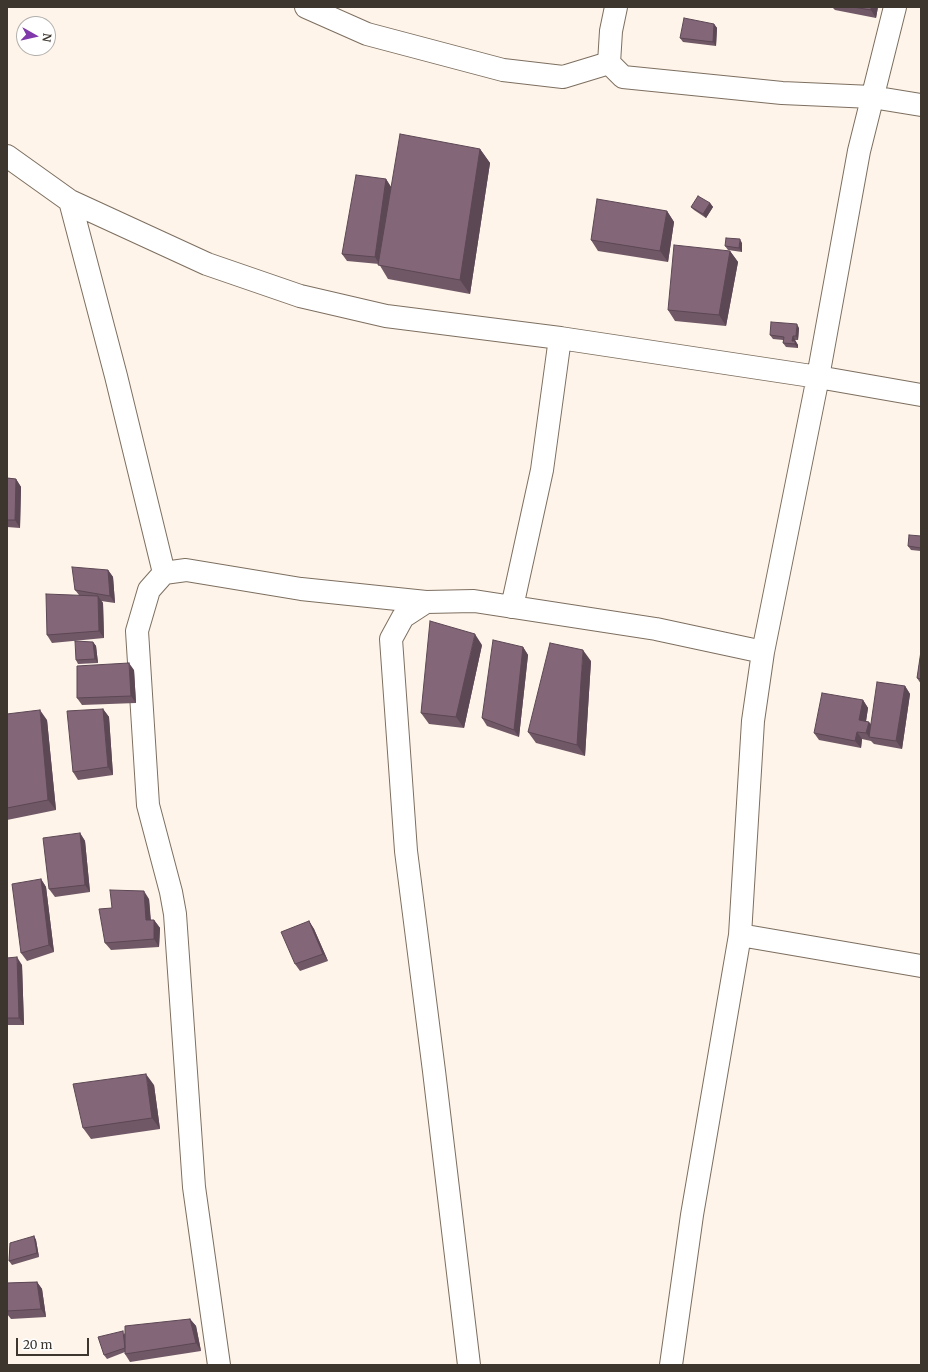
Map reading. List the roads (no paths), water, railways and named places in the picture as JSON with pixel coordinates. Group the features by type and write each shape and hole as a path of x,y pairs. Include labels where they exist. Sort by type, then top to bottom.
{"street":[{"path":"306,7 367,34 502,70 563,76 609,63"},
{"path":"616,7 611,31 609,63 623,77 782,93 872,97 921,105"},
{"path":"671,1365 692,1215 740,935 753,721 762,652 818,377 859,152 895,7"},
{"path":"7,156 70,201 207,264 300,296 386,316 560,338 818,377 921,395"},
{"path":"70,201 116,376 164,573"},
{"path":"512,607 542,470 560,338"},
{"path":"219,1365 194,1187 175,914 171,892 148,805 137,631 148,590 164,573 186,570 301,589 426,602 474,602 512,607 656,629 762,652"},
{"path":"426,602 403,617 391,639 406,851 469,1365"},
{"path":"740,935 921,966"}]}
